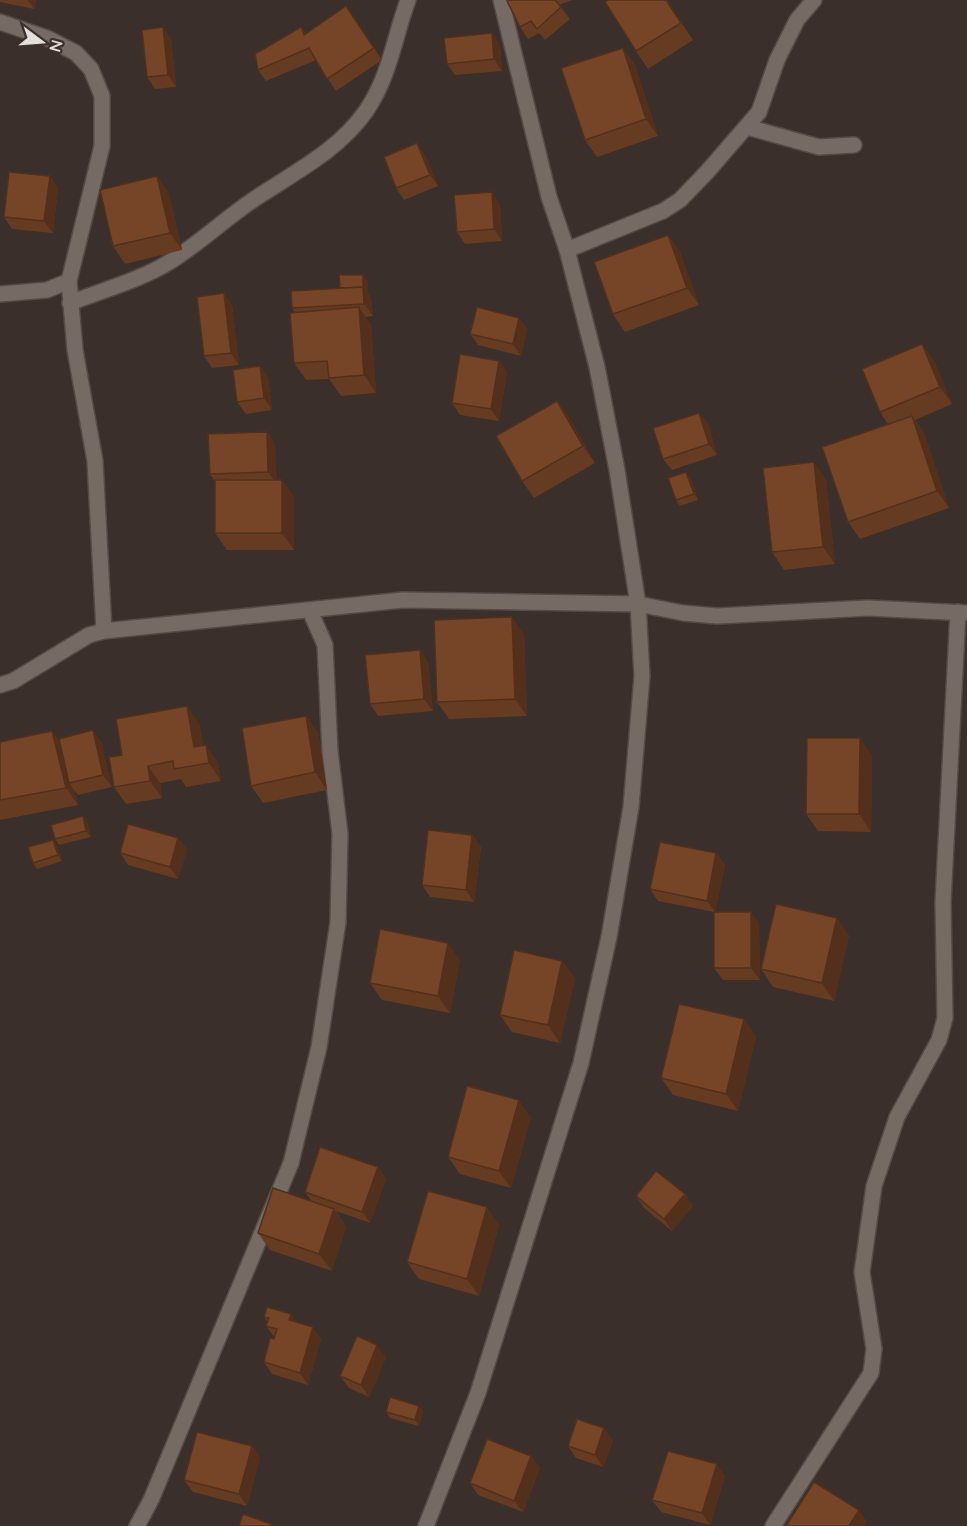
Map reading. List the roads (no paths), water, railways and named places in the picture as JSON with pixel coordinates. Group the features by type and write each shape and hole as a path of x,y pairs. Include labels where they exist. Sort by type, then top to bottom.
{"street":[{"path":"70,303 170,261 254,199 307,167 348,134 380,89 393,59 398,29 408,0"},
{"path":"426,1526 478,1393 581,1063 609,937 631,807 642,676 638,604 617,470 599,378 567,250 549,197 501,0"},
{"path":"567,250 648,218 680,200 759,111 777,60 797,20 814,0"},
{"path":"0,22 47,38 76,53 91,69 102,96 102,146 69,282 75,350 95,461 104,632"},
{"path":"747,127 819,147 854,145"},
{"path":"0,294 47,290 69,282"},
{"path":"0,685 13,681 89,635 189,621 310,611 404,600 638,604 683,613 717,616 868,608 963,612 943,902 945,1018 939,1040 897,1117 874,1186 862,1272 873,1349 871,1373 773,1526"},
{"path":"137,1526 151,1500 291,1163 320,1047 338,922 340,834 330,751 325,645 310,611"}]}
